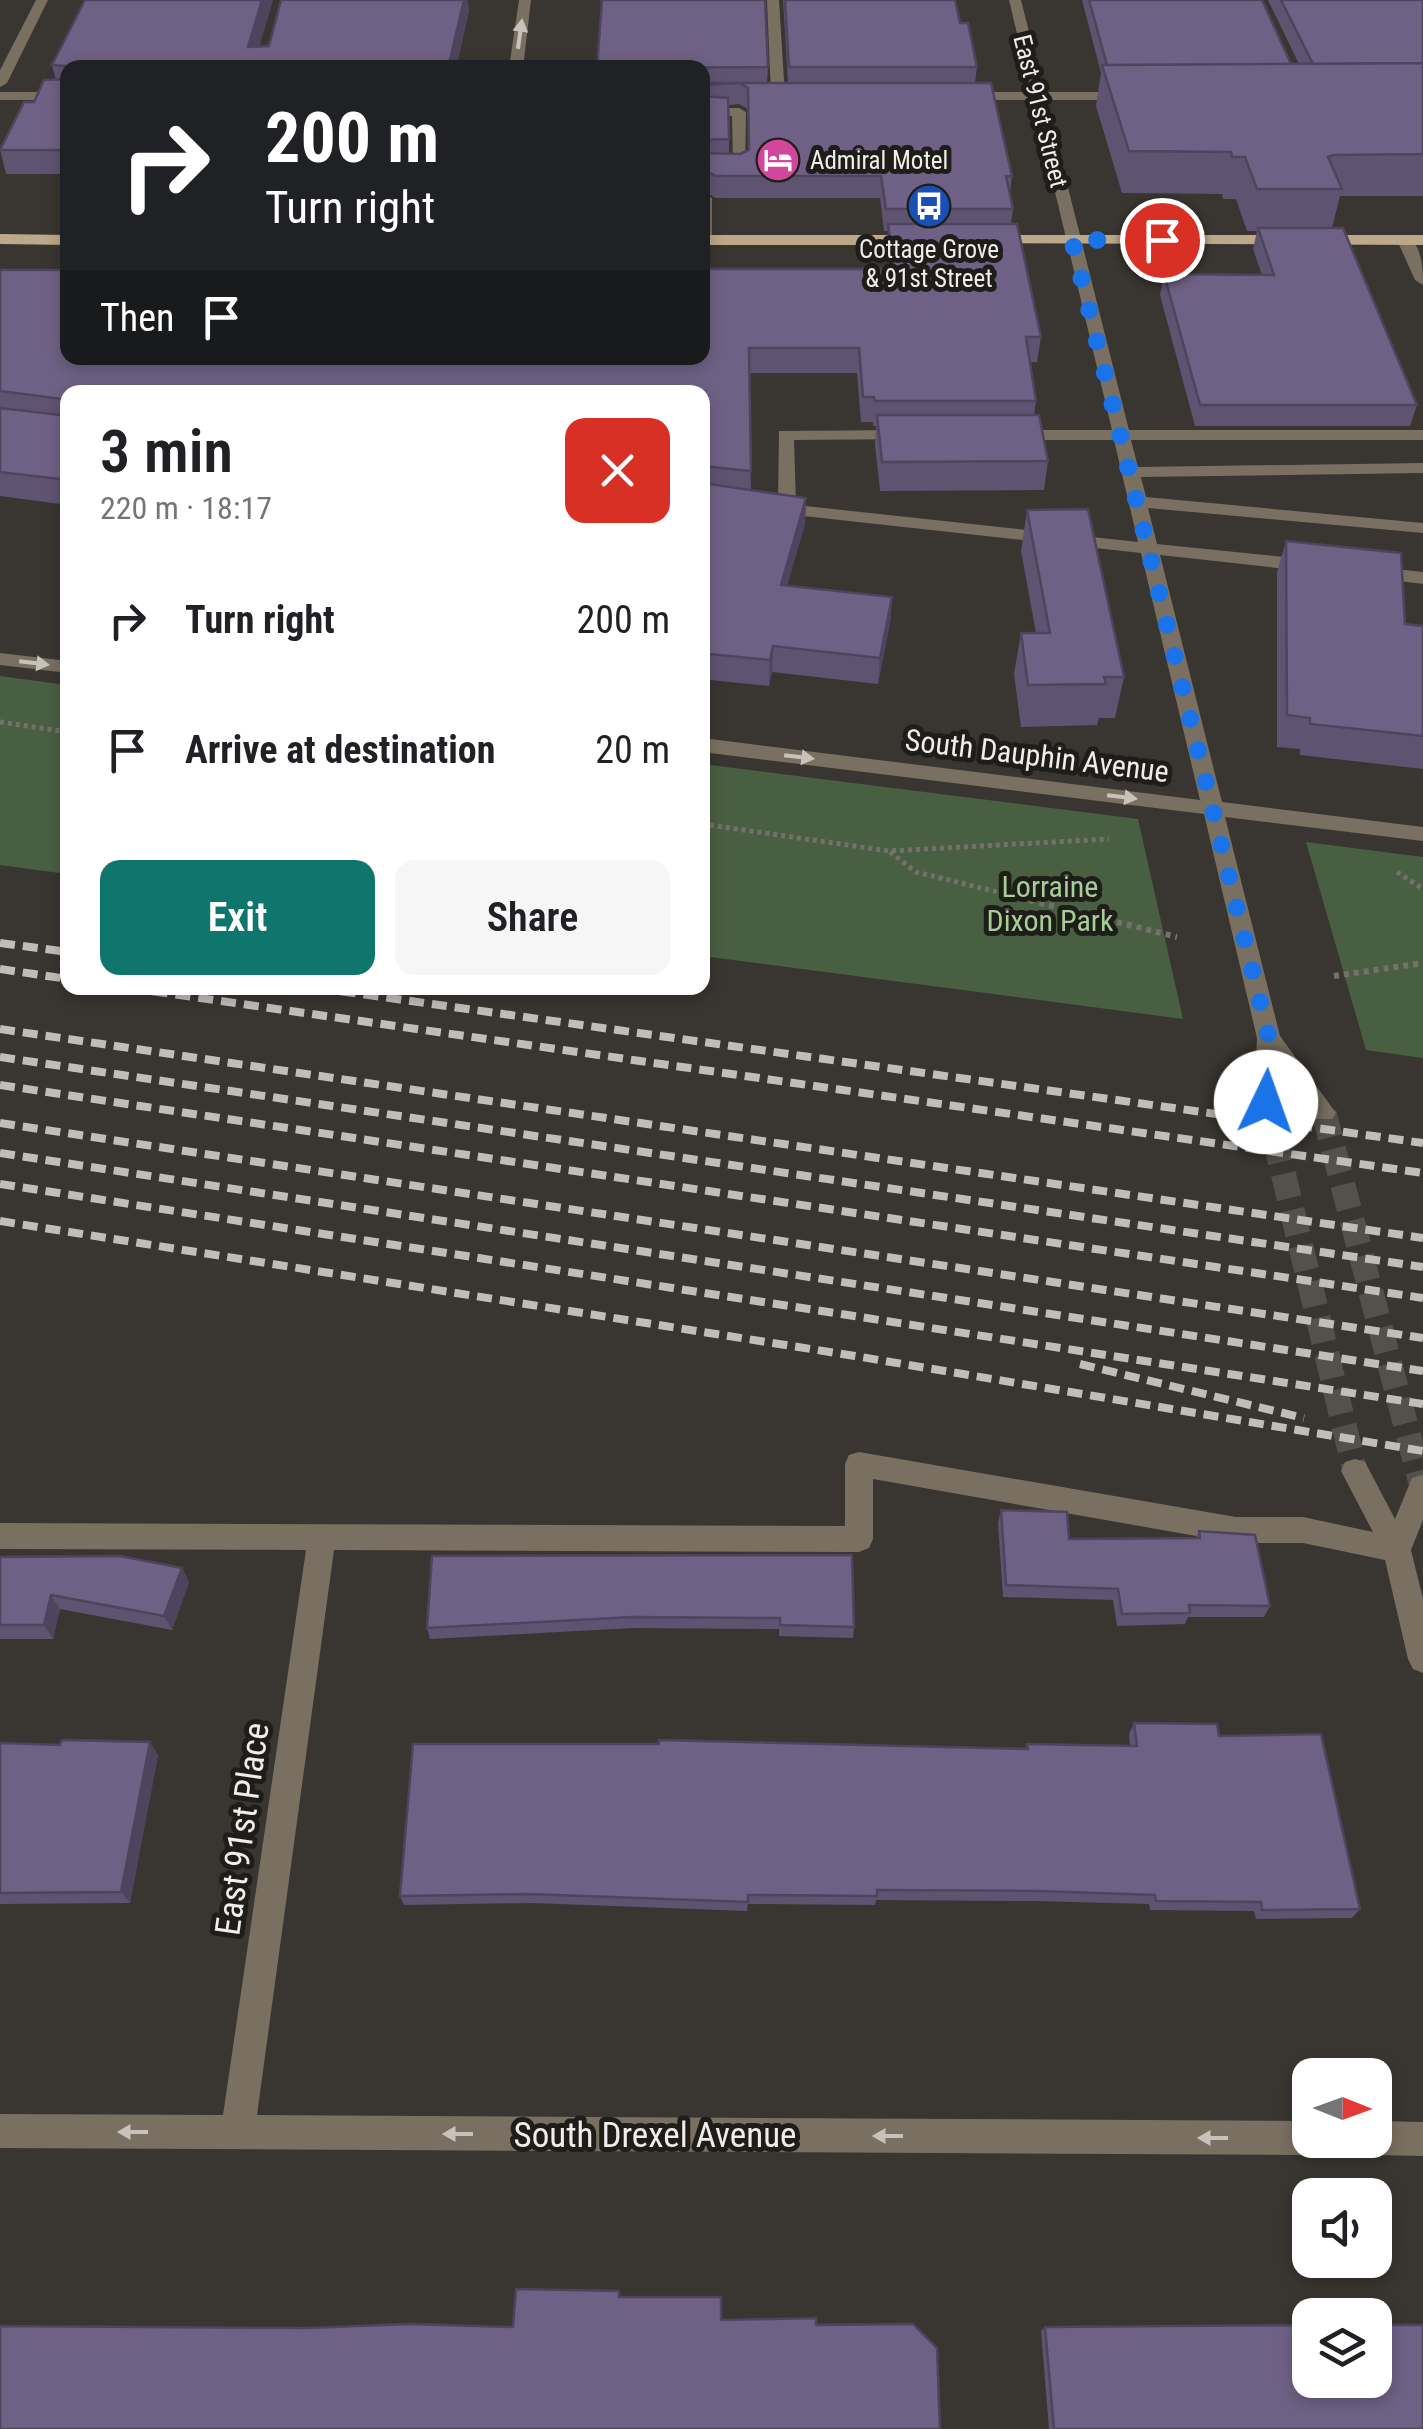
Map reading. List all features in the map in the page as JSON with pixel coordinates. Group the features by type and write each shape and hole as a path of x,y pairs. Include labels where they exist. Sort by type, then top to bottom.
{"main road":[{"path":"0,239 60,240"},
{"path":"710,240 934,240"},
{"path":"967,240 1423,240"}],"street":[{"path":"0,83 42,0"},
{"path":"517,60 525,0"},
{"path":"773,0 778,96"},
{"name":"East 91st Street","path":"1014,0 1269,1038 1266,1102"},
{"path":"0,96 60,96"},
{"path":"710,96 740,96"},
{"path":"759,96 797,96"},
{"path":"956,96 1146,96"},
{"path":"710,112 738,112 740,168 710,171"},
{"path":"1405,240 1423,280"},
{"path":"787,510 785,436 936,435"},
{"path":"992,435 1423,436"},
{"path":"1130,472 1423,468"},
{"path":"710,501 1423,578"},
{"path":"1136,502 1227,507 1423,528"},
{"path":"0,659 60,666"},
{"name":"South Dauphin Avenue","path":"710,746 1423,834"},
{"name":"East 91st Street","path":"1269,1038 1324,1113"},
{"path":"0,1536 859,1539 859,1464 1236,1530 1303,1530 1397,1550"},
{"path":"1355,1471 1397,1550 1423,1659"},
{"path":"1397,1550 1422,1487"},
{"name":"East 91st Place","path":"238,2132 322,1537"},
{"name":"South Drexel Avenue","path":"0,2131 1292,2138"},
{"path":"1392,2138 1423,2139"}],"path":[{"path":"0,722 60,731"},
{"path":"710,825 889,852 1116,838"},
{"path":"889,852 916,872 1177,937"},
{"path":"1334,976 1423,963"}],"green space":[{"path":"0,676 60,684 60,873 0,865"},
{"name":"Lorraine Dixon Park","path":"710,765 1138,819 1183,1019 710,957"},
{"path":"1306,842 1423,857 1423,1058 1366,1050"}],"building":[{"path":"85,0 262,0 248,47 269,46 281,0 464,0 450,60 60,60 60,66 52,65"},
{"path":"602,0 765,0 768,67 710,67 710,60 598,60"},
{"path":"785,0 955,0 960,23 968,23 977,67 789,67"},
{"path":"1089,0 1262,0 1291,64 1107,65"},
{"path":"1281,0 1423,0 1423,63 1313,64"},
{"path":"1423,63 1423,154 1328,157 1342,189 1257,189 1245,157 1232,157 1231,152 1129,151 1102,65"},
{"path":"60,79 60,150 0,150 24,102 34,102 44,80"},
{"path":"739,83 991,83 1012,176 1006,176 1013,209 886,209 881,176 716,176 710,173 710,153 740,154 749,150 748,88"},
{"path":"710,97 728,98 729,139 710,140"},
{"path":"888,224 1017,224 1041,337 1026,337 1036,401 875,401 874,397 863,397 859,348 749,348 751,471 710,467 710,385 60,385 60,399 0,391 0,270 60,270 60,365 710,365 710,269 894,269"},
{"path":"1258,228 1343,228 1417,405 1200,405 1164,274 1274,275"},
{"path":"0,408 60,415 60,479 0,472"},
{"path":"877,415 1039,415 1048,461 882,462"},
{"path":"710,484 806,498 781,585 892,597 880,658 773,646 770,660 710,654"},
{"path":"1088,509 1124,677 1104,677 1106,684 1028,685 1021,633 1050,633 1027,510"},
{"path":"1286,541 1401,553 1405,624 1423,626 1423,736 1310,724 1310,718 1287,715"},
{"path":"1001,1510 1067,1512 1069,1539 1200,1538 1199,1531 1255,1535 1270,1606 1189,1605 1190,1613 1122,1614 1118,1589 1006,1585"},
{"path":"852,1555 854,1627 780,1625 780,1618 632,1617 427,1628 432,1556"},
{"path":"120,1556 182,1568 164,1616 51,1595 44,1625 0,1625 0,1557"},
{"path":"1134,1723 1217,1724 1219,1736 1321,1734 1360,1909 1262,1910 1261,1902 1156,1901 1155,1895 1039,1891 877,1890 877,1896 748,1895 748,1902 529,1894 400,1896 413,1744 659,1744 659,1740 1028,1749 1027,1744 1137,1746"},
{"path":"62,1740 150,1742 121,1892 0,1893 0,1743 60,1745"},
{"path":"516,2289 619,2291 619,2297 721,2297 721,2320 816,2318 816,2325 913,2324 937,2348 940,2429 0,2429 0,2326 513,2327"},
{"path":"1292,2325 1292,2398 1392,2398 1392,2325 1423,2325 1423,2429 1054,2429 1045,2327"}],"tunnel":[{"path":"1266,1102 1355,1471"},
{"path":"1324,1113 1422,1487"}],"railway":[{"path":"0,943 60,951"},
{"path":"0,969 60,978"},
{"path":"179,995 1423,1173"},
{"path":"368,995 1423,1143"},
{"path":"0,1029 1423,1238"},
{"path":"0,1057 1423,1267"},
{"path":"0,1085 1423,1298"},
{"path":"0,1123 1423,1338"},
{"path":"0,1153 1423,1371"},
{"path":"0,1184 1423,1404"},
{"path":"0,1221 855,1356 1423,1451"},
{"path":"1080,1364 1304,1418"}],"place":[{"name":"Admiral Motel","path":"778,160"},
{"name":"Cottage Grove & 91st Street","path":"929,206"}],"route":[{"path":"1162,240 1072,240 1269,1038 1266,1102"}]}
